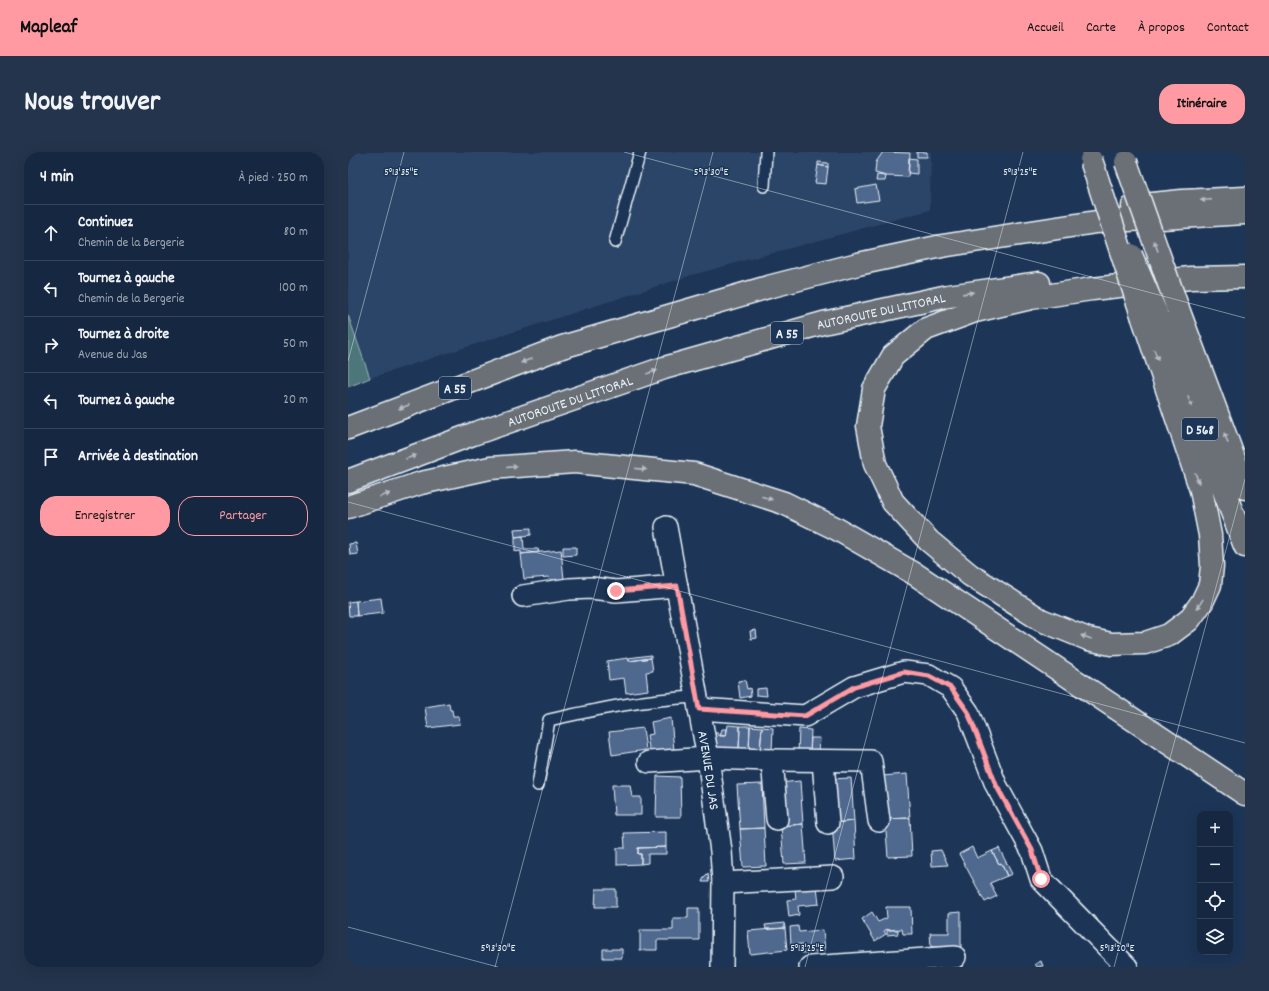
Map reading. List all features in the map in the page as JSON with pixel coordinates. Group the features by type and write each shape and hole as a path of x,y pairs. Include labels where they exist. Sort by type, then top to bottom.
{"main road":[{"name":"D 568","path":"1124,155 1178,309 1245,488"},
{"path":"1089,156 1150,315 1201,490 1210,535 1212,566 1210,585 1202,602 1189,620 1169,635 1145,643 1111,644 1088,639 1041,620 970,575 929,541 893,502 875,464 868,426 874,388 893,356 926,330 975,312 1031,298 1092,289 1190,278 1245,277"},
{"path":"562,347 728,289 833,259 944,233 1083,211 1182,201 1245,198"},
{"name":"A 55","path":"348,428 562,347 768,287 858,264 942,246 1096,222 1245,213"},
{"name":"AUTOROUTE DU LITTORAL","path":"348,481 473,434 664,368 823,323 948,296 1082,277 1214,266 1245,265"},
{"name":"D 568","path":"1150,315 1245,546"},
{"path":"348,507 421,483 490,468 575,462 694,474 784,503 835,528 908,570 1245,794"}],"street":[{"name":"AVENUE DU JAS","path":"666,527 708,758 721,851 724,883 722,967"},
{"path":"523,596 569,589 591,588 616,591 677,586"},
{"path":"698,703 805,716 854,687 904,672 929,676 951,688 968,712 996,785 1032,850 1041,879 1127,967"},
{"path":"649,762 708,758 871,761 879,821"},
{"path":"772,760 777,819"},
{"path":"823,761 828,824"},
{"path":"724,883 833,876"},
{"path":"810,967 955,957"}],"lane":[{"path":"615,242 640,152"},
{"path":"764,186 766,152"},
{"path":"538,785 549,720 601,708 682,698 698,703"}],"shaded area":[{"path":"348,152 931,152 930,210 692,275 370,378 348,315"}],"green space":[{"path":"348,315 370,378 348,387"}],"building":[{"path":"883,152 910,153 908,177 886,176 875,173 876,162"},
{"path":"917,152 927,152 927,157 917,157"},
{"path":"909,158 917,159 917,174 908,173"},
{"path":"818,162 828,163 828,167 818,165"},
{"path":"818,165 828,167 826,184 815,183"},
{"path":"877,175 886,176 885,181 876,181"},
{"path":"876,185 879,200 857,203 855,189"},
{"path":"531,528 531,535 515,537 514,529"},
{"path":"523,536 524,549 538,549 539,552 521,554 521,551 515,552 515,537"},
{"path":"356,543 358,554 350,555 349,544"},
{"path":"563,547 576,547 576,555 563,556"},
{"path":"561,550 564,579 550,580 549,577 524,579 521,554"},
{"path":"381,598 383,613 357,616 356,601"},
{"path":"356,601 357,616 349,616 348,602"},
{"path":"756,630 757,638 751,639 750,631"},
{"path":"651,655 651,658 629,661 628,658"},
{"path":"628,658 629,661 651,658 653,671 646,672 648,690 626,693 624,678 609,680 607,661"},
{"path":"745,680 747,689 750,688 751,696 740,698 738,681"},
{"path":"766,688 767,696 756,695 756,689"},
{"path":"449,703 453,716 459,716 460,724 428,728 425,707"},
{"path":"671,718 674,751 650,754 647,735 653,734 651,722"},
{"path":"728,725 740,726 739,750 715,750 715,733 726,736"},
{"path":"740,726 750,726 749,751 739,750"},
{"path":"750,726 762,727 760,751 749,751"},
{"path":"762,727 773,728 772,752 760,751"},
{"path":"643,728 646,750 612,755 609,732"},
{"path":"722,729 727,729 726,736 720,736"},
{"path":"799,729 811,730 810,753 798,752"},
{"path":"811,738 820,738 819,752 810,752"},
{"path":"907,774 910,818 885,819 882,776"},
{"path":"657,776 680,777 681,817 656,817"},
{"path":"851,778 854,821 832,823 829,779"},
{"path":"800,781 803,824 781,826 778,783"},
{"path":"762,784 764,828 740,829 737,785"},
{"path":"612,785 630,785 632,797 641,797 641,815 614,815"},
{"path":"910,818 912,856 888,857 885,819"},
{"path":"854,821 856,859 835,861 832,823"},
{"path":"803,824 806,863 784,864 781,826"},
{"path":"764,828 766,866 743,867 740,829"},
{"path":"666,832 666,847 638,848 638,854 641,854 641,864 617,865 617,848 625,848 624,833"},
{"path":"666,847 666,854 648,854 648,863 641,864 641,854 638,854 638,848"},
{"path":"972,847 977,858 992,851 999,864 1001,863 1007,876 990,883 997,896 985,902 959,854"},
{"path":"999,848 1012,874 1007,876 1001,863 999,864 992,851"},
{"path":"941,850 948,865 932,866 931,851"},
{"path":"708,873 709,882 702,882 704,877"},
{"path":"817,886 819,904 798,906 799,915 789,917 787,900 796,899 795,889"},
{"path":"596,889 616,889 616,907 595,907"},
{"path":"886,907 911,907 912,934 903,934 902,929 887,929 884,931 886,934 875,941 862,919 872,912 878,922 887,918"},
{"path":"688,908 699,908 699,940 657,940 657,950 640,950 640,930 673,930 673,918 688,918"},
{"path":"961,912 961,947 931,947 930,933 949,933 949,913"},
{"path":"784,923 785,928 766,929 765,925"},
{"path":"798,926 799,932 823,930 825,951 802,953 801,944 791,945 790,927"},
{"path":"785,928 787,950 750,954 748,931"},
{"path":"887,930 898,930 898,934 887,935"},
{"path":"603,949 622,949 622,958 603,958"},
{"path":"1041,961 1043,966 1037,967 1035,964"}],"route":[{"path":"616,591 677,586 699,709 805,716 854,687 904,672 929,676 951,688 968,712 996,785 1032,850 1041,879"}]}
